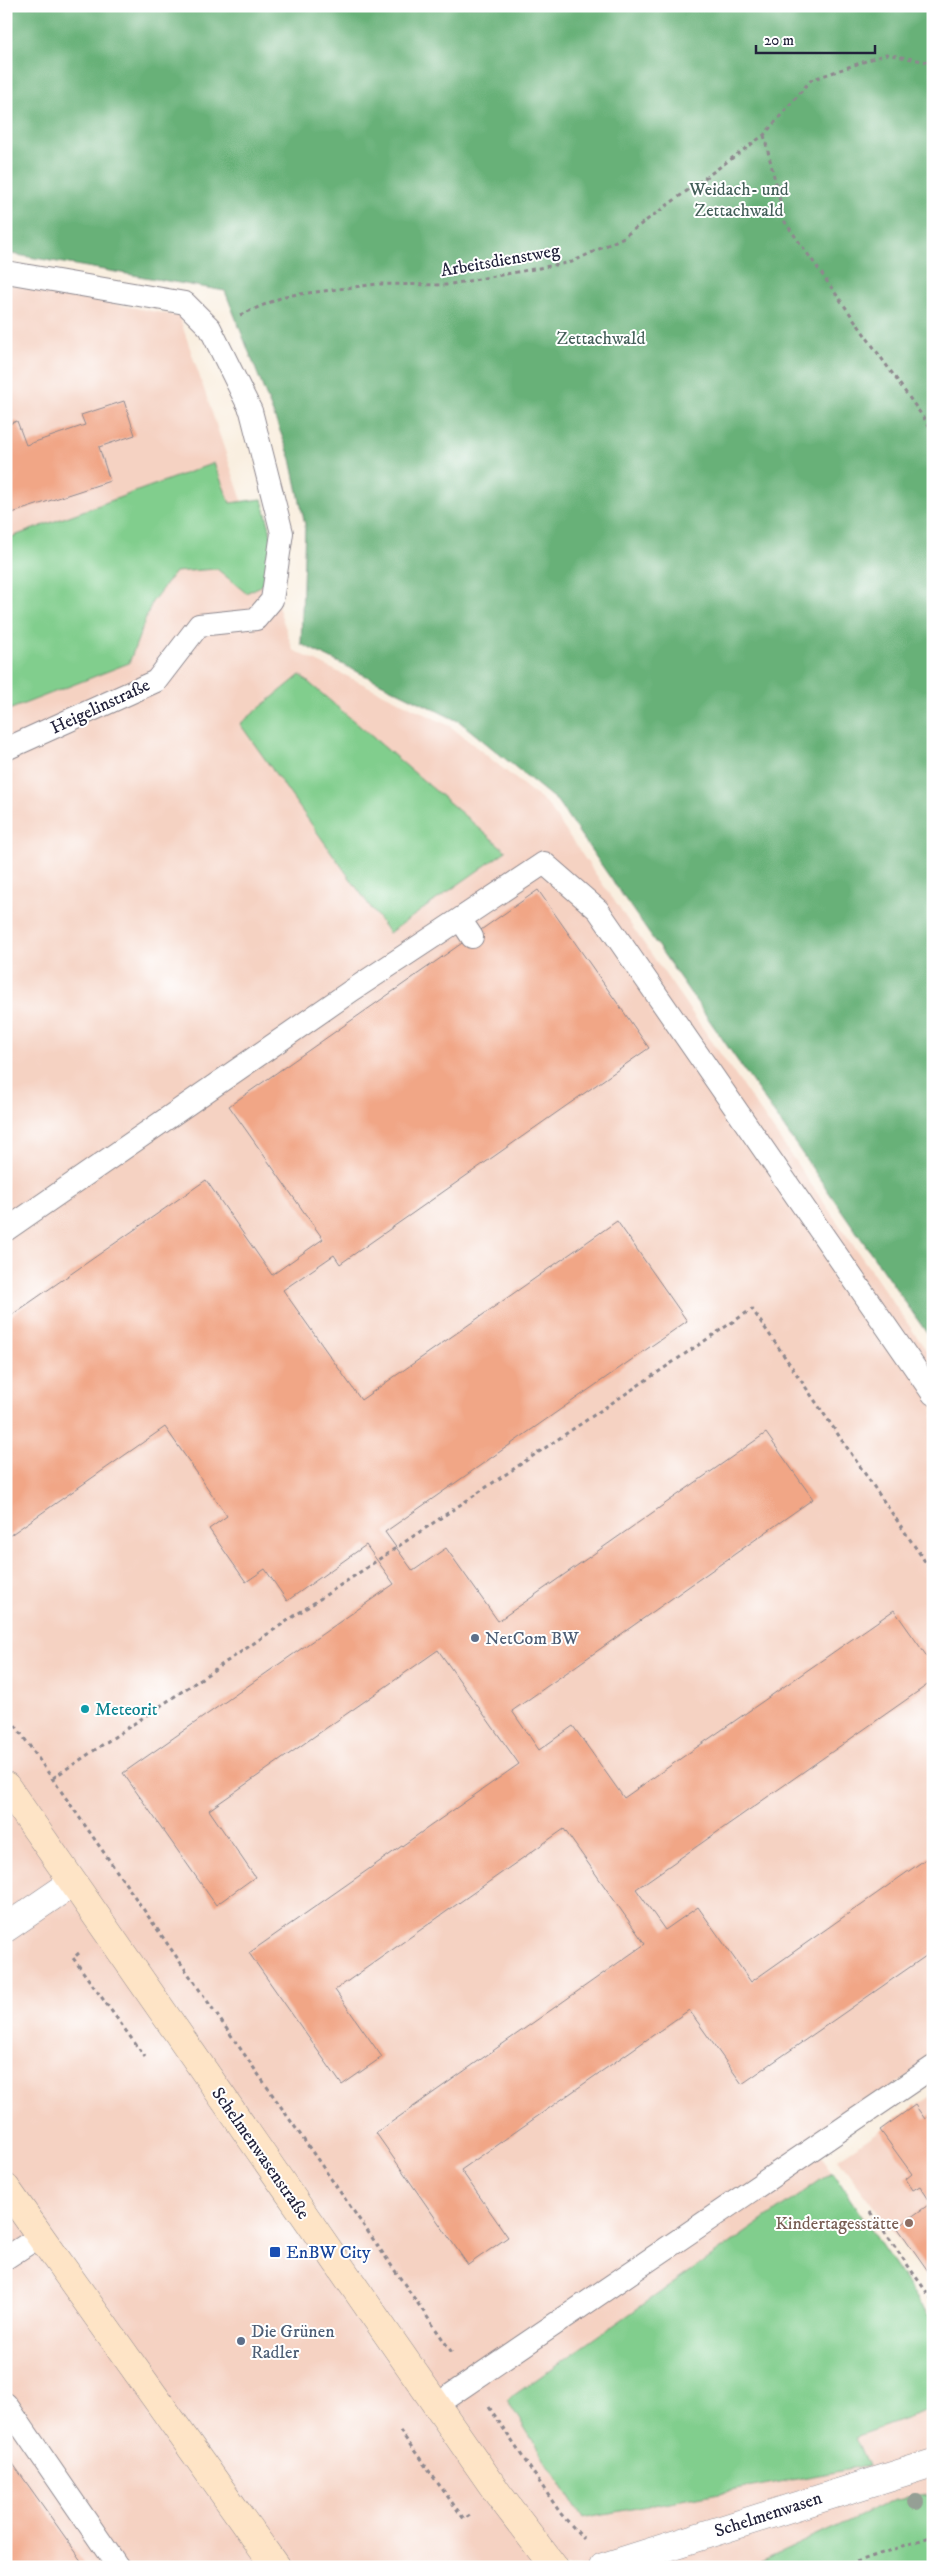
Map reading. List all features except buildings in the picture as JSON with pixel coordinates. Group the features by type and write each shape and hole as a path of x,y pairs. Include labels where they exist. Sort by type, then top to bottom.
{"street":[{"name":"Schelmenwasenstraße","path":"6,1786 499,2495 554,2567"},
{"path":"6,1928 72,1883"},
{"path":"6,2188 276,2567"},
{"name":"Schelmenwasen","path":"606,2566 933,2463"}],"lane":[{"path":"6,272 185,303 210,328"},
{"name":"Heigelinstraße","path":"6,748 156,681 199,625 256,619 272,600 282,533 251,411 210,328"},
{"path":"6,1230 351,991 466,928 544,863 598,910 933,1394"},
{"path":"436,2405 933,2068"},
{"path":"6,2258 40,2236"},
{"path":"6,2404 118,2567"}],"path":[{"name":"Arbeitsdienstweg","path":"210,328 285,296 377,284 446,285 572,262 622,238 764,135 811,80 886,54 933,63"},
{"path":"764,135 785,222 933,431"},
{"path":"53,1778 752,1309 933,1573"},
{"path":"6,1712 472,2382 561,2514 606,2566"},
{"path":"73,1958 145,2057"},
{"path":"870,2212 933,2301"},
{"path":"400,2430 464,2519"},
{"path":"841,2567 933,2536"}],"shaded area":[{"path":"6,284 179,316 293,650 450,726 547,804 933,1360 933,2058 812,2143 933,2322 933,2567 6,2567"},
{"name":"Kindertagesstätte","path":"933,2095 933,2286 838,2159"}],"green space":[{"name":"Zettachwald","path":"6,6 933,6 933,1342 557,801 460,722 301,644 305,525 291,459 225,291 6,253"},
{"path":"214,463 230,503 262,499 272,542 269,561 261,586 246,593 217,569 175,572 152,602 129,663 6,711 6,539"},
{"path":"300,675 506,851 389,933 240,724"},
{"path":"832,2172 933,2322 933,2409 855,2437 868,2466 582,2518 507,2400"},
{"path":"933,2493 933,2567 750,2567 896,2499"}],"place":[{"name":"NetCom BW","path":"475,1638"},
{"name":"Meteorit","path":"85,1709"},
{"name":"Kindertagesstätte","path":"909,2223"},
{"name":"EnBW City","path":"275,2252"},
{"name":"Die Grünen Radler","path":"241,2341"}],"park label":[{"name":"Weidach- und Zettachwald","path":"739,199"}]}
